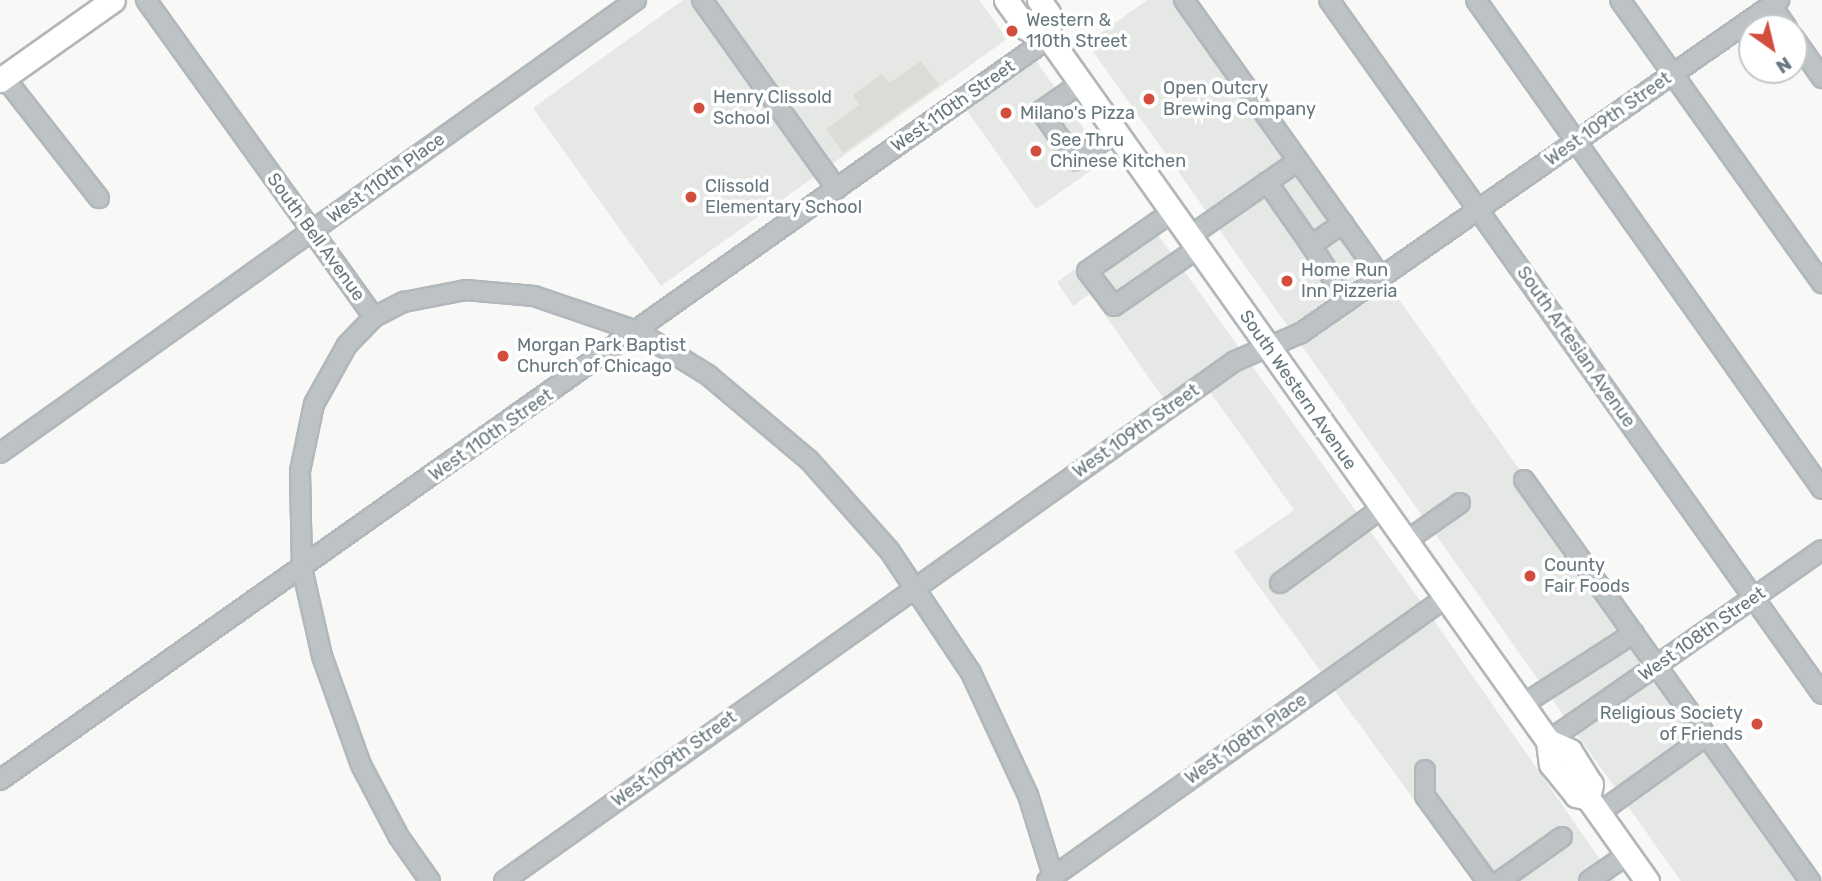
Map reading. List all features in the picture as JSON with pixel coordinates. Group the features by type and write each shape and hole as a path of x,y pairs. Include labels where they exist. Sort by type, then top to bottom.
{"main road":[{"path":"2,78 113,0"},
{"name":"South Western Avenue","path":"1006,0 1026,28 1049,38 1548,741 1551,764 1576,795 1593,806 1647,881"},
{"name":"South Western Avenue","path":"1039,0 1048,13 1049,38"}],"street":[{"name":"South Bell Avenue","path":"146,0 374,317 347,345 314,404 300,471 302,568 322,656 361,765 399,836 430,881"},
{"name":"West 110th Place","path":"0,453 636,0"},
{"path":"702,0 837,189"},
{"path":"1184,0 1381,277"},
{"name":"South Artesian Avenue","path":"1329,0 1822,694"},
{"path":"1476,0 1822,489"},
{"path":"1620,0 1822,283"},
{"name":"West 109th Street","path":"504,881 915,586 1235,361 1301,333 1775,3"},
{"name":"West 110th Street","path":"0,780 1049,38"},
{"path":"1808,58 1822,78"},
{"path":"2,78 99,198"},
{"path":"1081,83 1041,111 1075,160 1116,132"},
{"path":"1172,212 1087,271 1114,306 1267,182 1298,161"},
{"path":"1267,182 1347,301"},
{"path":"1311,245 1343,223"},
{"path":"374,317 404,302 439,293 495,290 545,300 637,331 708,375 809,460 858,512 915,586 971,673 1004,738 1050,879"},
{"path":"1524,480 1810,881"},
{"path":"1406,541 1460,503"},
{"path":"1280,583 1382,508"},
{"name":"West 108th Street","path":"1548,741 1822,551"},
{"name":"West 108th Place","path":"1050,879 1446,597"},
{"path":"1522,705 1634,633"},
{"path":"1593,806 1706,736"},
{"path":"1425,769 1424,796 1487,881"},
{"path":"1500,881 1562,837"},
{"path":"1590,881 1628,854"}],"shaded area":[{"name":"Clissold Elementary School","path":"683,0 979,0 1007,39 661,286 533,108"},
{"path":"1147,0 1186,0 1812,881 1681,881 1087,43"},
{"path":"1032,55 1106,160 1036,209 963,105"},
{"path":"921,61 939,85 843,153 826,129 860,105 853,95 882,74 889,83"},
{"path":"1146,218 1426,609 1615,881 1473,881 1234,552 1294,510 1203,382 1169,406 1090,294 1073,306 1057,282"}],"place":[{"name":"Western & 110th Street","path":"1012,31"},
{"name":"Open Outcry Brewing Company","path":"1149,99"},
{"name":"Henry Clissold School","path":"699,108"},
{"name":"Milano's Pizza","path":"1006,113"},
{"name":"See Thru Chinese Kitchen","path":"1036,151"},
{"name":"Clissold Elementary School","path":"691,197"},
{"name":"Home Run Inn Pizzeria","path":"1287,281"},
{"name":"Morgan Park Baptist Church of Chicago","path":"503,356"},
{"name":"County Fair Foods","path":"1530,576"},
{"name":"Religious Society of Friends","path":"1757,724"}]}
